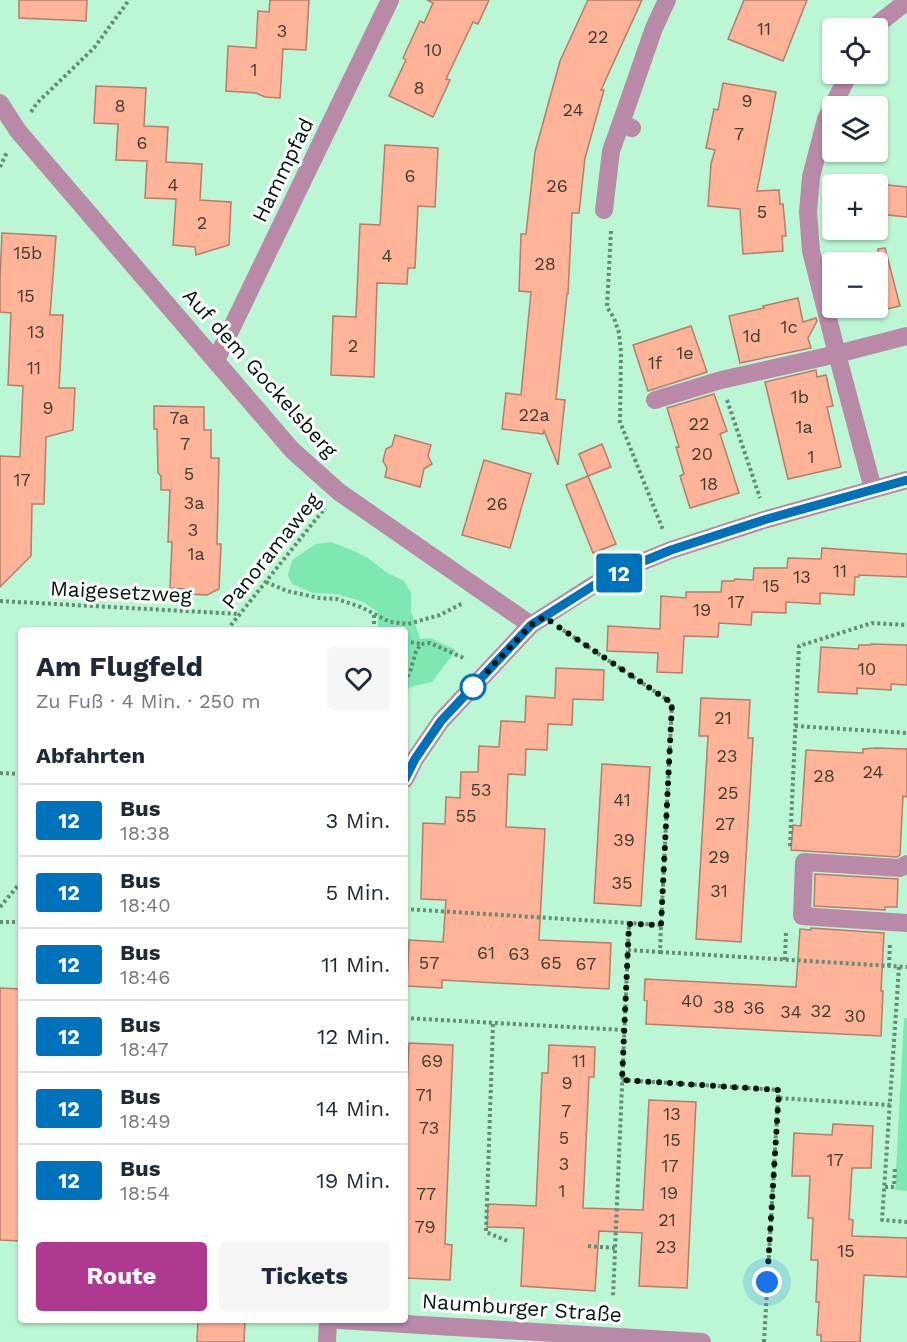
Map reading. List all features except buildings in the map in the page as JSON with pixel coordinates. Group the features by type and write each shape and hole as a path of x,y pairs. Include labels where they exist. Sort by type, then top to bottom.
{"street":[{"name":"Hammpfad","path":"216,360 390,0"},
{"path":"604,210 611,151 626,125 654,28 667,0"},
{"path":"886,18 907,1"},
{"path":"844,84 826,119 811,177 808,212 812,251 873,489"},
{"name":"Auf dem Gockelsberg","path":"0,103 18,131 292,450 339,492 538,621"},
{"path":"655,400 721,380 907,336"},
{"path":"408,773 441,721 538,621 596,584 671,550 767,519 907,480"},
{"path":"907,864 900,868 804,862 801,916 907,923 907,918"},
{"path":"327,1342 328,1323"},
{"name":"Naumburger Straße","path":"388,1323 702,1342"}],"path":[{"path":"18,131 37,103 94,48 129,0"},
{"path":"604,210 611,230 606,307 614,318 619,333 621,352 620,422 671,550"},
{"path":"721,380 767,519"},
{"name":"Panoramaweg","path":"229,627 339,492"},
{"path":"266,582 286,591 319,598 337,599 361,607 390,622 408,624 440,615 462,604"},
{"name":"Maigesetzweg","path":"0,601 240,614"},
{"path":"374,614 374,627"},
{"path":"538,621 672,703 660,952"},
{"path":"789,856 799,646 872,623 907,625"},
{"path":"408,642 421,644 430,642 466,659"},
{"path":"408,676 416,651 421,644"},
{"path":"795,726 907,733"},
{"path":"0,773 18,774"},
{"path":"0,907 18,886"},
{"path":"408,909 661,925"},
{"path":"0,922 18,922"},
{"path":"613,1297 629,924"},
{"path":"785,960 786,925"},
{"path":"628,950 907,967"},
{"path":"899,967 882,1220 907,1222"},
{"path":"408,1018 624,1030"},
{"path":"493,1024 486,1232 510,1242"},
{"path":"622,1080 779,1090 764,1342"},
{"path":"778,1098 890,1105"},
{"path":"885,1186 894,1187 895,1167"},
{"path":"588,1246 615,1248"}],"green space":[{"path":"331,542 352,550 404,581 411,593 411,611 420,639 430,638 456,650 432,682 408,689 408,627 378,627 378,612 363,602 337,594 313,593 292,584 288,575 292,560 316,544"},
{"path":"904,1018 907,1018 907,1191 895,1190"}],"bus line":[{"name":"12","path":"408,773 441,721 531,625 596,584 671,550 767,519 907,480"}],"route":[{"path":"473,687 531,625 544,617 672,703 661,925 629,924 622,1080 779,1090 767,1282"}]}
